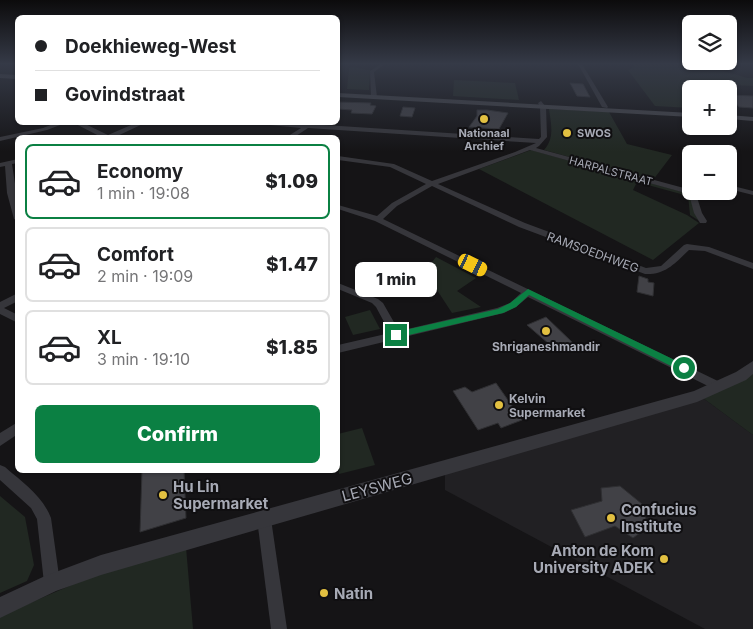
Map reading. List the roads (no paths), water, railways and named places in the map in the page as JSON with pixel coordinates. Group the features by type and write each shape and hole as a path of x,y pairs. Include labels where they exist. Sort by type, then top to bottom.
{"main road":[{"path":"345,93 682,113"},
{"path":"542,105 682,112"},
{"path":"737,114 753,115"},
{"path":"737,118 753,119"}],"street":[{"path":"597,93 605,107"},
{"path":"378,219 389,207 404,197 431,184 530,148 541,141 544,137 542,105"},
{"path":"0,138 56,125"},
{"path":"82,125 104,135"},
{"path":"113,135 137,125"},
{"path":"280,125 541,141"},
{"path":"293,135 306,127"},
{"path":"520,140 530,148"},
{"name":"HARPALSTRAAT","path":"530,148 682,189"},
{"path":"340,158 387,164 431,184"},
{"path":"4,164 14,192"},
{"name":"RAMSOEDHWEG","path":"431,184 522,225 644,271 662,270 687,247 706,249 753,266"},
{"path":"737,189 751,193"},
{"path":"694,200 695,211 703,221"},
{"path":"340,208 378,219 718,386"},
{"path":"340,287 375,301 380,305 396,335"},
{"path":"340,349 500,311 513,305 528,292"},
{"path":"15,298 0,308 15,318"},
{"name":"LEYSWEG","path":"0,608 52,583 101,565 697,396 741,376 753,366"},
{"path":"0,440 15,428"},
{"path":"0,471 36,503 44,518 52,583"},
{"path":"264,519 279,629"}],"place":[{"name":"Nationaal Archief","path":"484,119"},
{"name":"SWOS","path":"567,133"},
{"name":"Shriganeshmandir","path":"546,331"},
{"name":"Kelvin Supermarket","path":"499,405"},
{"name":"Hu Lin Supermarket","path":"163,495"},
{"name":"Confucius Institute","path":"611,518"},
{"name":"Anton de Kom University ADEK","path":"664,559"},
{"name":"Natin","path":"324,593"}]}
